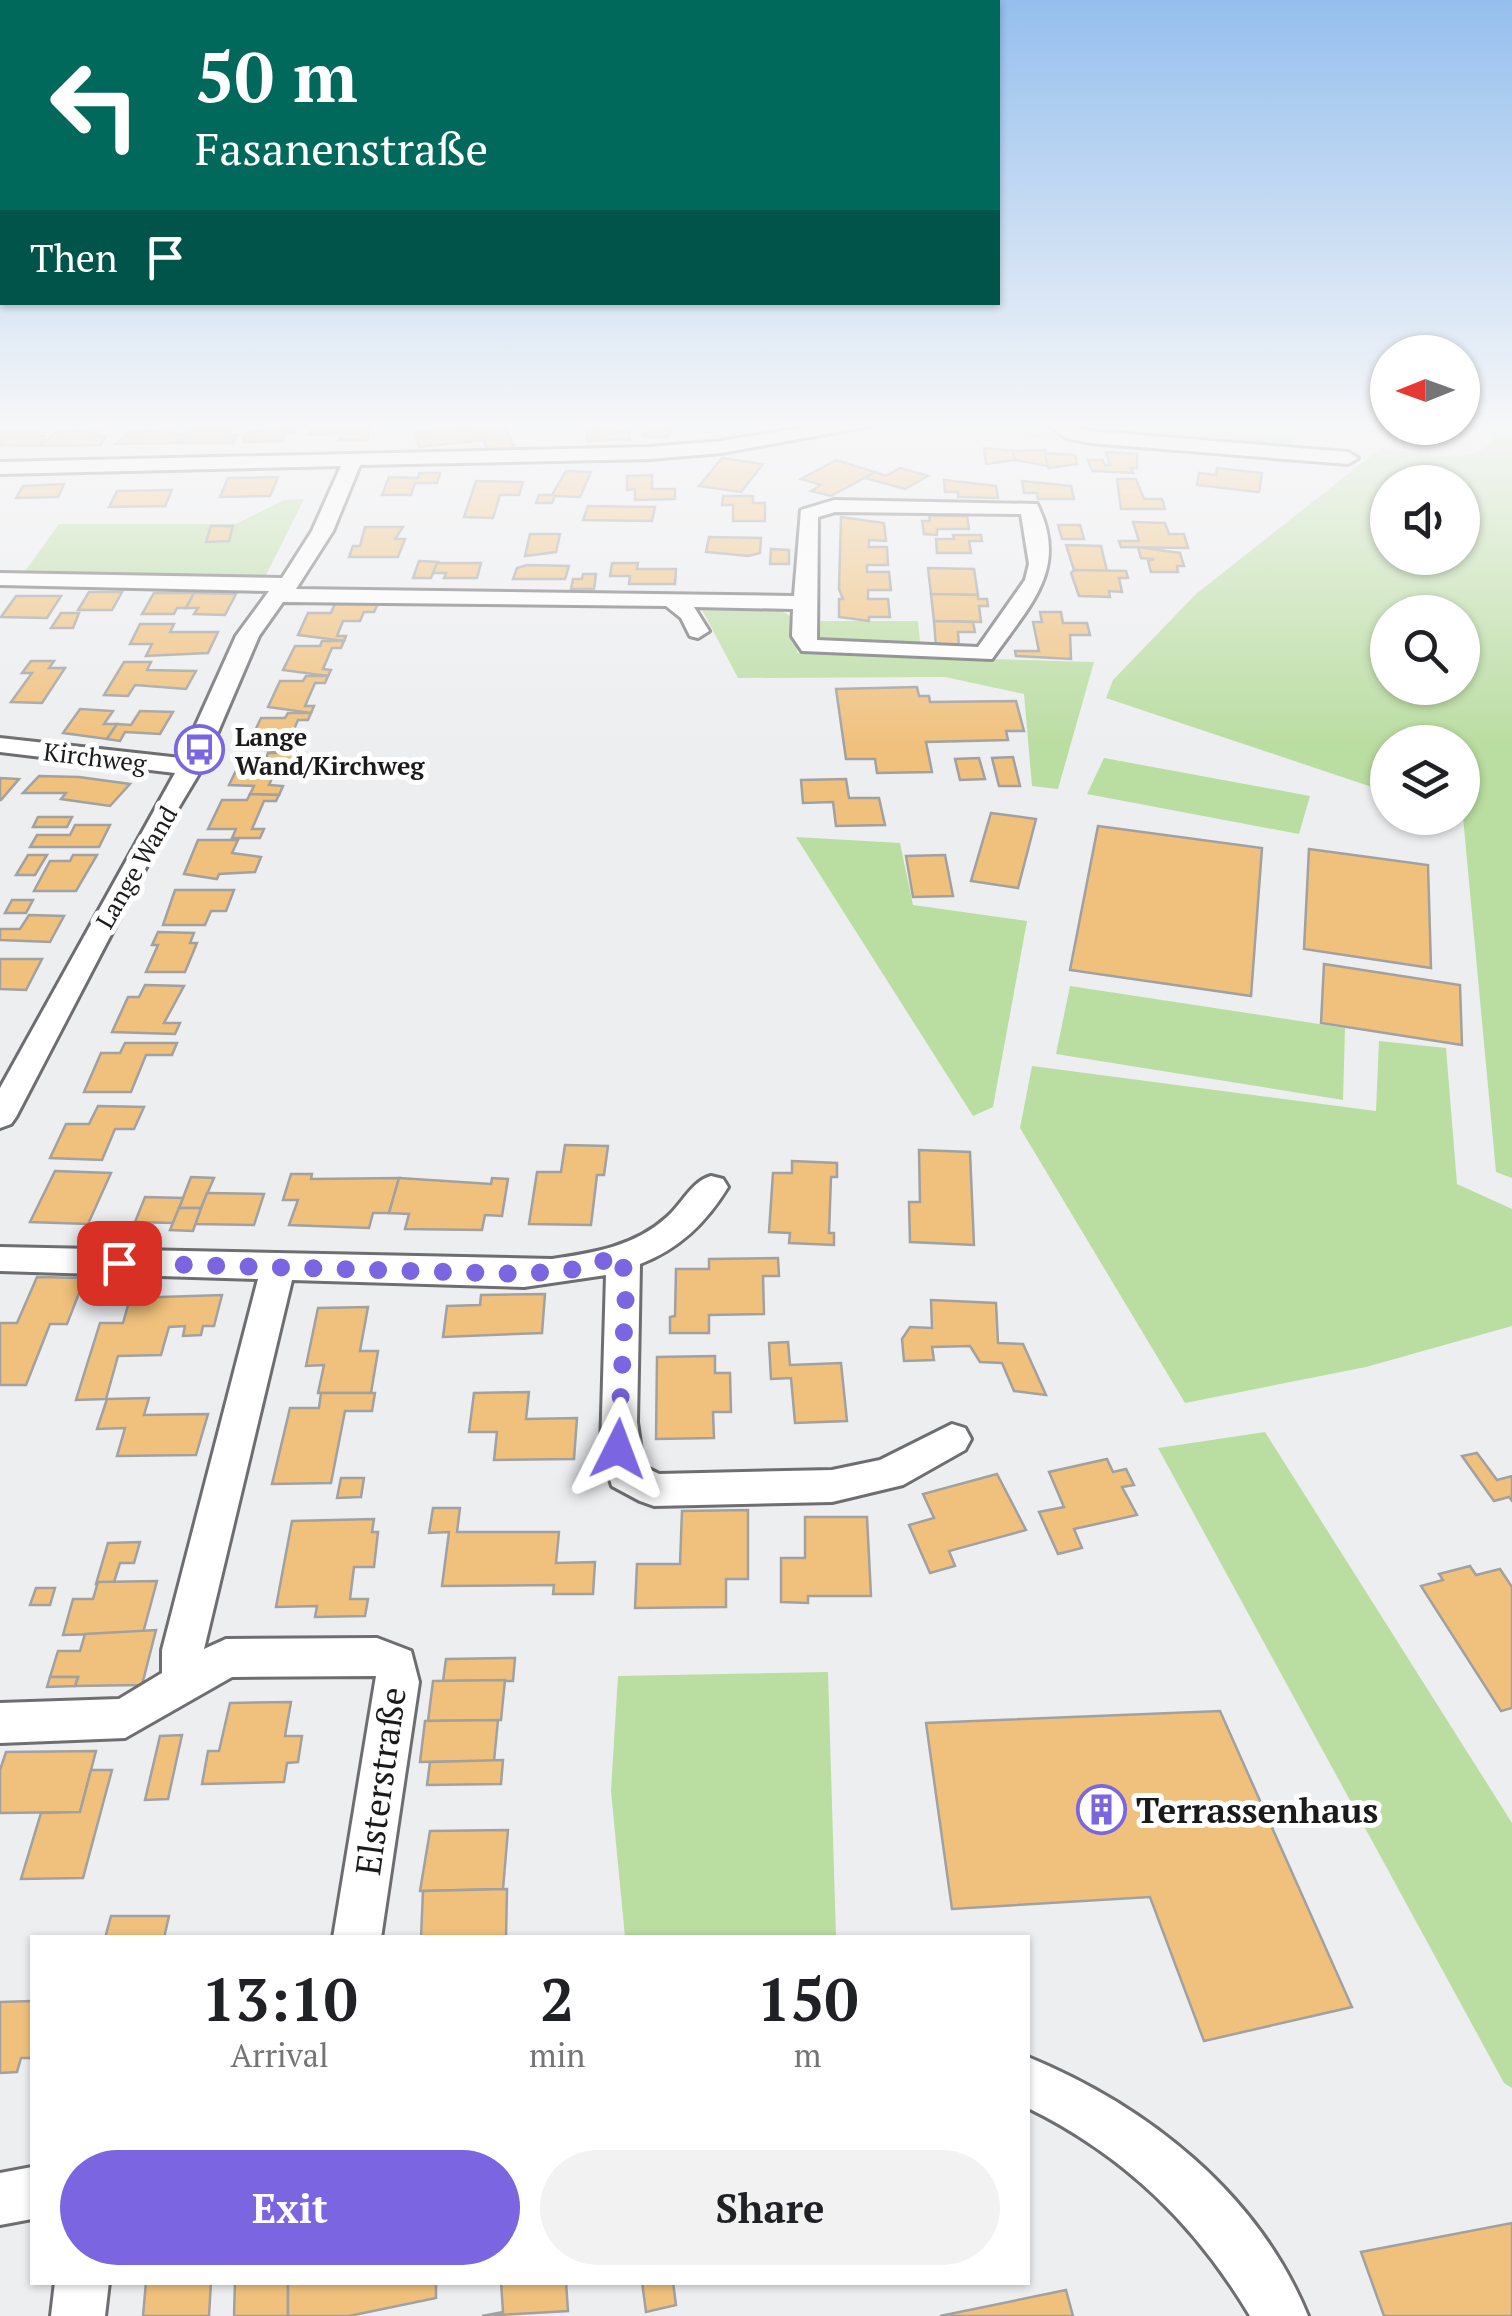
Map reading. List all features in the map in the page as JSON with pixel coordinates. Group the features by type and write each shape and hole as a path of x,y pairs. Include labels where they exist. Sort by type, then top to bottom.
{"street":[{"name":"Lange Wand","path":"0,1117 154,827 175,800 206,737 210,714 264,609 299,572 319,530"},
{"path":"807,530 803,636 810,646 984,654 1036,580 1040,564 1034,530"},
{"path":"0,579 803,603"},
{"path":"671,600 690,616 698,631"},
{"name":"Kirchweg","path":"0,745 191,767"},
{"path":"0,1259 524,1274 578,1269 664,1242 693,1217 710,1186"},
{"path":"622,1255 626,1291 618,1449 626,1475 654,1490 832,1486 889,1474 952,1440"},
{"path":"184,1683 182,1650 278,1268"},
{"name":"Elsterstraße","path":"0,1722 125,1718 209,1665 246,1656 377,1656 396,1664 398,1682 358,1935"},
{"path":"1030,2083 1088,2108 1148,2148 1209,2210 1280,2316"},
{"path":"0,2199 30,2193"},
{"path":"78,2316 82,2285"}],"green space":[{"path":"55,530 288,530 265,577 23,574"},
{"path":"1277,530 1370,530 1370,575 1480,575 1480,530 1512,530 1512,1178 1496,1172 1465,835 1480,835 1480,725 1370,725 1370,786 1106,698 1113,680 1196,594"},
{"path":"701,608 779,609 795,619 797,653 1094,662 1058,789 1032,786 1024,694 945,677 738,678"},
{"path":"803,621 918,621 921,652 810,646"},
{"path":"1104,758 1310,796 1299,834 1087,794"},
{"path":"796,837 900,843 913,905 1027,921 993,1107 973,1116"},
{"path":"1070,986 1345,1028 1343,1100 1056,1054"},
{"path":"1379,1041 1446,1048 1457,1184 1512,1209 1512,1326 1366,1367 1185,1403 1020,1128 1032,1066 1376,1111"},
{"path":"1265,1432 1512,1823 1512,2088 1504,2083 1158,1448"},
{"path":"828,1672 836,1935 625,1935 611,1791 618,1676"}],"building":[{"path":"210,530 232,530 229,541 206,542"},
{"path":"364,530 401,530 395,539 405,539 398,557 349,557 353,546 360,546"},
{"path":"841,530 885,530 886,541 869,540 869,547 887,547 888,565 867,565 867,572 889,572 891,590 868,590 868,599 888,599 890,617 869,617 869,621 839,617 839,599 843,599 839,589"},
{"path":"1059,530 1081,530 1084,539 1062,539"},
{"path":"1136,530 1168,530 1169,534 1184,534 1188,548 1121,547 1119,541 1139,541"},
{"path":"530,534 560,534 556,552 525,556"},
{"path":"953,535 981,535 982,541 969,541 971,553 937,553 936,539 954,539"},
{"path":"709,537 761,538 760,553 748,556 706,552"},
{"path":"1066,545 1101,546 1107,571 1074,570"},
{"path":"1138,547 1180,553 1184,566 1177,566 1178,572 1151,572 1148,561 1154,559 1141,558"},
{"path":"771,549 789,550 789,564 770,564"},
{"path":"419,561 438,562 431,578 413,578"},
{"path":"437,563 481,563 477,578 444,578 446,573 433,573"},
{"path":"612,563 638,563 637,569 676,569 675,584 629,584 630,576 610,576"},
{"path":"569,566 565,579 513,579 517,568"},
{"path":"928,568 974,569 978,595 931,594"},
{"path":"1126,571 1128,578 1119,578 1122,592 1109,591 1110,597 1079,596 1071,573"},
{"path":"583,574 596,574 594,589 571,589 573,579 582,579"},
{"path":"89,592 122,592 112,610 78,610"},
{"path":"154,593 194,593 186,608 177,608 174,614 142,614"},
{"path":"194,593 236,594 225,615 194,614 198,608 186,608"},
{"path":"931,594 978,595 978,599 987,599 988,606 979,606 981,622 934,621"},
{"path":"16,596 61,596 47,618 1,617"},
{"path":"335,603 378,604 374,612 364,612 360,621 343,621 337,636 346,636 344,641 298,635 308,613 331,613"},
{"path":"1040,612 1061,612 1063,623 1087,623 1090,635 1070,635 1071,659 1016,656 1015,651 1039,651 1033,622 1042,622"},
{"path":"61,613 79,613 73,628 51,628"},
{"path":"934,621 973,622 975,632 958,632 959,648 936,647"},
{"path":"140,624 174,624 170,632 218,632 208,653 146,656 152,644 130,644"},
{"path":"322,641 344,641 341,648 332,648 323,669 331,670 328,676 283,670 295,646 320,646"},
{"path":"31,661 54,661 49,668 65,668 42,703 11,702 32,673 22,673"},
{"path":"124,662 151,662 147,670 196,671 186,689 135,685 128,696 104,695"},
{"path":"306,676 328,676 325,683 315,683 305,706 314,706 311,713 268,707 280,681 303,681"},
{"path":"917,687 919,696 929,696 930,702 1016,701 1024,731 1006,731 1008,740 926,742 932,772 877,773 875,759 846,759 836,689"},
{"path":"80,709 113,711 104,724 117,724 107,739 63,733"},
{"path":"140,711 173,712 160,734 125,732 120,741 107,739 117,724 131,725"},
{"path":"288,713 311,713 308,720 298,720 287,746 297,746 295,753 247,748 261,718 285,718"},
{"path":"268,753 295,753 291,760 280,760 269,785 283,786 279,795 250,794 254,786 229,785 242,758 266,758"},
{"path":"1013,757 1020,786 999,786 992,758"},
{"path":"979,758 985,779 960,780 955,759"},
{"path":"39,776 130,784 110,806 61,799 66,793 23,793"},
{"path":"0,778 19,779 1,800 0,800"},
{"path":"846,779 849,798 879,798 885,825 836,826 833,802 803,803 801,780"},
{"path":"250,794 279,795 276,801 264,801 252,829 264,829 260,838 232,838 236,829 208,829 222,800 247,800"},
{"path":"991,813 1036,819 1018,888 971,881"},
{"path":"38,817 72,817 67,827 33,827"},
{"path":"75,825 110,825 99,847 30,847 37,835 70,835"},
{"path":"1098,826 1262,848 1251,996 1070,970"},
{"path":"198,840 238,840 232,853 261,857 255,872 219,874 217,879 184,874"},
{"path":"1309,849 1428,865 1431,968 1304,949"},
{"path":"28,855 47,855 35,875 16,875"},
{"path":"73,855 97,855 76,891 34,891 50,861 70,861"},
{"path":"945,855 953,896 913,897 906,856"},
{"path":"175,890 234,890 226,911 211,911 205,925 163,925"},
{"path":"12,900 33,900 26,913 5,913"},
{"path":"29,915 64,916 50,942 0,940 0,929 20,929"},
{"path":"158,932 194,933 190,943 197,943 185,972 146,972 158,945 152,945"},
{"path":"0,959 42,959 26,990 0,989"},
{"path":"1324,964 1460,985 1462,1045 1321,1023"},
{"path":"145,985 184,986 164,1023 180,1023 175,1034 112,1032 128,997 139,997"},
{"path":"125,1043 177,1043 172,1055 146,1055 131,1092 84,1092 101,1053 120,1053"},
{"path":"98,1106 144,1107 134,1129 115,1129 102,1160 50,1158 66,1124 89,1124"},
{"path":"565,1145 608,1146 604,1175 597,1175 591,1225 529,1224 537,1172 561,1172"},
{"path":"919,1150 970,1152 974,1245 910,1242 909,1202 920,1202"},
{"path":"792,1161 837,1163 837,1177 831,1177 829,1233 834,1233 834,1245 789,1243 790,1233 769,1232 773,1173 792,1173"},
{"path":"55,1171 111,1173 88,1224 30,1222"},
{"path":"291,1174 312,1174 311,1179 399,1178 389,1213 373,1213 369,1228 289,1225 298,1200 283,1200"},
{"path":"191,1177 214,1178 201,1208 179,1208"},
{"path":"399,1178 491,1184 492,1178 508,1179 502,1216 485,1215 482,1230 405,1229 409,1214 389,1213"},
{"path":"207,1193 264,1194 254,1225 195,1224"},
{"path":"145,1197 183,1198 173,1223 135,1222"},
{"path":"179,1208 201,1208 193,1231 170,1230"},
{"path":"778,1258 779,1276 763,1276 764,1314 709,1315 709,1333 670,1333 670,1317 675,1316 676,1269 709,1269 709,1259"},
{"path":"37,1277 85,1278 67,1324 50,1324 26,1385 0,1385 0,1323 17,1323"},
{"path":"545,1294 542,1333 443,1337 447,1306 480,1305 481,1295"},
{"path":"222,1295 214,1326 203,1326 201,1335 183,1336 185,1326 169,1327 161,1355 118,1356 106,1399 76,1400 100,1323 123,1323 130,1298"},
{"path":"931,1300 996,1303 998,1343 1023,1344 1046,1395 1014,1391 1002,1363 980,1362 970,1346 932,1347 934,1360 904,1361 902,1339 910,1327 932,1328"},
{"path":"368,1307 360,1351 378,1351 371,1393 318,1393 324,1365 306,1366 318,1308"},
{"path":"788,1342 790,1365 841,1363 847,1421 795,1423 791,1378 771,1379 769,1343"},
{"path":"715,1356 715,1373 730,1373 731,1412 713,1412 714,1438 656,1439 657,1357"},
{"path":"529,1392 526,1419 577,1418 574,1459 494,1460 497,1432 469,1432 474,1393"},
{"path":"321,1393 375,1393 372,1411 345,1411 331,1483 272,1484 290,1408 319,1408"},
{"path":"149,1398 144,1415 208,1414 196,1455 117,1456 125,1428 97,1429 107,1399"},
{"path":"1477,1453 1497,1480 1512,1476 1512,1501 1509,1497 1494,1501 1462,1456"},
{"path":"1107,1459 1113,1472 1126,1469 1134,1485 1122,1487 1137,1515 1074,1529 1082,1548 1058,1554 1039,1512 1064,1507 1049,1472"},
{"path":"997,1474 1026,1530 949,1551 955,1566 930,1573 909,1525 934,1518 923,1494"},
{"path":"341,1478 364,1478 361,1497 337,1498"},
{"path":"433,1508 460,1508 457,1532 559,1532 556,1563 595,1562 593,1594 553,1594 554,1585 442,1586 449,1532 429,1533"},
{"path":"748,1510 748,1579 726,1579 726,1607 635,1608 637,1564 680,1564 682,1511"},
{"path":"805,1517 867,1517 871,1596 808,1596 808,1603 781,1602 781,1558 805,1558"},
{"path":"374,1519 372,1532 378,1532 374,1567 354,1567 350,1599 368,1599 365,1616 315,1617 317,1606 276,1607 292,1521"},
{"path":"140,1542 134,1563 120,1563 114,1582 96,1584 108,1543"},
{"path":"1470,1566 1476,1575 1500,1569 1512,1587 1512,1708 1501,1711 1421,1586 1443,1580 1439,1574"},
{"path":"157,1581 143,1633 63,1635 73,1599 93,1599 98,1582"},
{"path":"36,1588 55,1588 50,1605 30,1605"},
{"path":"156,1630 142,1685 75,1686 78,1677 50,1677 58,1651 80,1651 85,1634"},
{"path":"515,1658 513,1681 443,1681 446,1659"},
{"path":"50,1677 78,1677 75,1686 47,1687"},
{"path":"505,1680 501,1720 428,1721 433,1681"},
{"path":"291,1702 285,1736 302,1736 298,1762 287,1763 284,1782 202,1784 208,1751 219,1751 230,1703"},
{"name":"Terrassenhaus","path":"1220,1711 1352,2007 1204,2041 1150,1897 952,1909 926,1723"},
{"path":"498,1720 494,1761 420,1762 425,1721"},
{"path":"182,1735 168,1799 145,1800 160,1736"},
{"path":"96,1751 80,1812 0,1813 0,1770 6,1752"},
{"path":"503,1760 501,1784 427,1785 430,1762"},
{"path":"91,1770 112,1770 83,1878 21,1879 41,1813 80,1812"},
{"path":"508,1830 503,1889 420,1891 430,1831"},
{"path":"507,1889 506,1935 421,1935 423,1891"},
{"path":"111,1916 169,1916 165,1935 106,1935"},
{"path":"30,2001 30,2058 21,2058 17,2072 0,2073 0,2002"},
{"path":"1512,2223 1512,2316 1384,2316 1361,2252"},
{"path":"146,2285 211,2285 209,2316 143,2316"},
{"path":"235,2285 288,2285 288,2316 234,2316"},
{"path":"288,2285 436,2285 436,2298 349,2316 288,2316"},
{"path":"501,2285 566,2285 568,2311 482,2316 503,2312"},
{"path":"642,2285 673,2285 676,2305 646,2312"},
{"path":"1066,2290 1073,2316 940,2316"}],"place":[{"name":"Lange Wand/Kirchweg","path":"200,750"},
{"name":"Terrassenhaus","path":"1101,1810"}],"route":[{"path":"119,1263 524,1274 578,1269 622,1255 626,1291 618,1449"}]}
